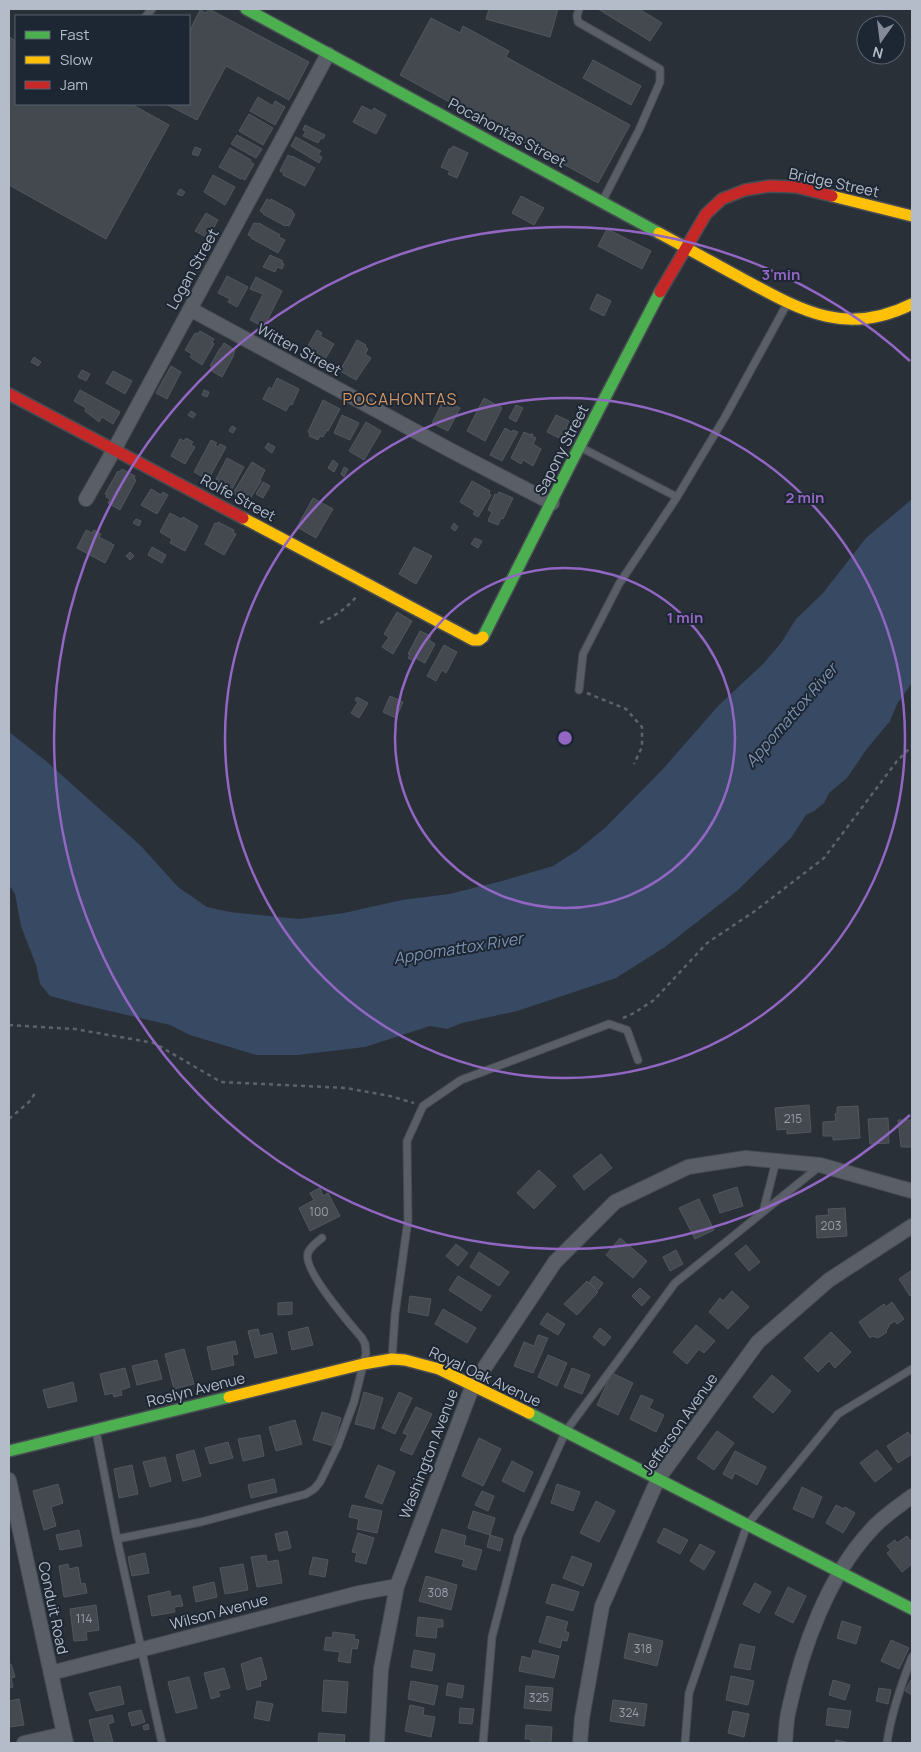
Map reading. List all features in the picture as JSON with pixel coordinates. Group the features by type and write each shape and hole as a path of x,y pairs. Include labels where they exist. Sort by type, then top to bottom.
{"street":[{"name":"Pocahontas Street","path":"246,9 787,303 818,315 835,319 854,320 874,318 893,313 912,304"},
{"name":"Logan Street","path":"86,498 114,450 328,54"},
{"name":"Bridge Street","path":"686,249 706,214 722,199 745,190 762,187 796,187 912,216"},
{"name":"Sapony Street","path":"452,629 473,640 479,640 484,636 655,302 686,249"},
{"name":"Witten Street","path":"190,309 552,503"},
{"name":"Rolfe Street","path":"9,394 452,629"},
{"name":"Washington Avenue","path":"377,1743 381,1669 397,1586 473,1386 555,1262 614,1202 688,1167 746,1158 820,1165 912,1191"},
{"name":"Jefferson Avenue","path":"580,1743 582,1718 602,1606 658,1479 758,1342 829,1280 912,1226"},
{"name":"Roslyn Avenue","path":"9,1451 363,1364 392,1359"},
{"name":"Royal Oak Avenue","path":"392,1359 424,1364 439,1369 566,1431 912,1609"},
{"name":"Conduit Road","path":"9,1480 65,1738"},
{"path":"785,1743 788,1711 798,1672 817,1619 840,1571 871,1530 912,1496"},
{"name":"Wilson Avenue","path":"51,1673 359,1593 397,1586"},
{"path":"24,1743 65,1738"}],"lane":[{"path":"579,9 578,22 660,69 661,74 660,82 638,130 601,202"},
{"path":"579,690 583,654 619,584 677,497 725,417 787,303"},
{"path":"580,446 677,497"},
{"path":"392,1359 395,1314 408,1220 407,1141 423,1106 461,1080 609,1024 627,1030 638,1060"},
{"path":"763,1212 776,1161"},
{"path":"483,1743 492,1637 518,1537 566,1431 675,1283 820,1165"},
{"path":"117,1539 201,1522 306,1494 320,1482 338,1445 354,1402 366,1353 365,1344 323,1289 308,1259 308,1252 322,1238"},
{"path":"685,1743 690,1692 747,1525 838,1414 912,1369"},
{"path":"96,1431 117,1539 162,1743"},
{"path":"887,1743 895,1701 912,1657"}],"path":[{"path":"320,623 347,608 368,584"},
{"path":"579,690 626,709 642,727 642,747 634,764"},
{"path":"609,1024 634,1013 654,1000 707,943 755,910 824,858 897,761 912,746"},
{"path":"9,1025 75,1029 154,1043 221,1082 346,1088 390,1096 423,1106"},
{"path":"9,1119 29,1102 36,1092"}],"water":[{"name":"Appomattox River","path":"912,499 912,683 897,704 890,721 866,750 847,778 829,793 824,803 806,815 791,838 738,890 665,947 616,978 517,1011 462,1023 447,1029 430,1026 365,1047 297,1055 256,1055 190,1035 170,1025 50,996 40,984 36,965 21,926 15,894 9,885 9,732 46,761 141,846 178,887 207,907 230,912 299,919 344,913 402,900 449,894 502,881 553,866 578,850 606,827 662,770 719,705 763,664 781,643 796,619 823,593 866,538"}],"building":[{"path":"209,9 309,62 289,100 226,66 197,120 168,105 190,105 190,30 200,10 206,13"},
{"path":"489,9 558,9 550,37 486,19"},
{"path":"598,9 639,9 662,23 650,41"},
{"path":"431,18 460,33 463,26 509,51 506,57 630,125 598,183 400,75"},
{"path":"9,37 15,40 15,105 133,105 169,125 106,239 9,185"},
{"path":"593,60 641,86 631,105 583,78"},
{"path":"258,97 273,106 275,101 285,107 275,125 250,111"},
{"path":"362,106 372,111 374,108 386,115 376,134 353,122"},
{"path":"249,114 273,128 263,145 239,131"},
{"path":"305,125 325,135 323,139 321,138 318,143 303,136 306,131 303,130"},
{"path":"237,135 262,149 256,158 231,144"},
{"path":"296,137 321,151 318,155 322,157 319,163 291,146"},
{"path":"453,146 468,153 457,178 448,174 450,171 441,167 449,149"},
{"path":"195,147 201,149 198,156 192,154"},
{"path":"230,148 251,160 250,162 254,164 245,180 219,167"},
{"path":"288,155 315,168 305,186 283,175 284,173 280,171"},
{"path":"213,175 235,187 225,205 204,192"},
{"path":"180,189 185,192 182,196 177,194"},
{"path":"521,196 544,208 534,225 512,213"},
{"path":"267,199 270,201 271,199 293,211 295,214 289,226 285,226 260,211"},
{"path":"206,213 218,220 208,238 195,231"},
{"path":"254,223 259,223 285,240 278,253 248,235"},
{"path":"607,229 651,251 642,269 598,246"},
{"path":"270,255 283,261 282,269 277,267 275,272 263,267"},
{"path":"227,276 248,287 237,307 228,302 230,299 218,293"},
{"path":"256,277 282,291 264,327 250,320 263,294 250,289"},
{"path":"597,294 611,301 604,316 590,309"},
{"path":"317,330 322,333 320,336 334,344 324,361 305,351"},
{"path":"200,331 214,339 212,342 214,344 202,365 190,357 192,354 185,350 195,333 197,334"},
{"path":"357,340 366,345 365,347 368,349 365,354 371,358 356,380 340,371"},
{"path":"224,343 235,350 222,377 210,370 212,367 210,366"},
{"path":"34,357 41,362 38,366 31,362"},
{"path":"171,366 181,372 167,399 156,393"},
{"path":"82,370 90,374 86,381 78,377"},
{"path":"113,371 132,381 125,394 106,383"},
{"path":"277,378 299,389 292,405 290,404 286,411 263,399 269,387 272,389"},
{"path":"80,390 120,412 113,424 102,417 99,422 85,411 86,408 74,401"},
{"path":"204,390 209,392 207,397 202,395"},
{"path":"484,398 502,408 485,441 467,431"},
{"path":"323,400 340,409 328,431 323,437 320,436 318,440 309,436 310,433 308,432"},
{"path":"444,400 460,408 448,431 432,423"},
{"path":"516,405 523,408 516,422 509,418"},
{"path":"191,411 196,414 193,418 188,415"},
{"path":"342,415 359,423 350,440 334,433"},
{"path":"556,415 569,421 566,428 569,429 566,436 561,439 547,432"},
{"path":"366,422 381,431 364,460 349,451"},
{"path":"232,426 236,428 233,433 229,431"},
{"path":"505,428 512,432 513,430 518,432 502,461 490,455"},
{"path":"524,432 533,434 532,436 536,438 533,444 541,449 533,466 523,460 521,464 511,458"},
{"path":"186,438 193,442 191,445 195,447 185,464 171,456 180,439 184,441"},
{"path":"211,440 217,443 215,445 218,447 220,444 226,447 208,480 194,472"},
{"path":"268,443 275,447 272,453 265,448"},
{"path":"227,458 244,467 232,489 222,483 220,486 217,484 219,480 216,479"},
{"path":"333,460 338,464 334,472 328,468"},
{"path":"252,462 265,470 261,481 248,502 233,493"},
{"path":"344,467 348,469 344,477 341,474"},
{"path":"122,469 135,476 134,479 136,480 120,510 108,503 110,499 105,494 118,471 120,472"},
{"path":"472,481 490,491 489,494 491,495 478,517 473,514 475,511 460,502"},
{"path":"263,482 270,486 263,498 256,494"},
{"path":"151,489 161,495 163,492 168,495 157,514 141,505"},
{"path":"499,492 513,498 498,525 488,521 492,512 488,510 495,494 497,495"},
{"path":"313,498 333,509 316,538 297,527"},
{"path":"170,513 181,519 183,517 198,526 185,551 170,543 172,539 160,532"},
{"path":"136,519 141,521 139,526 133,523"},
{"path":"218,522 234,530 233,533 236,534 224,555 205,544 215,523 217,524"},
{"path":"454,523 458,527 455,531 451,528"},
{"path":"86,530 92,533 94,530 101,534 99,537 114,545 105,563 77,548"},
{"path":"475,538 482,541 478,548 471,544"},
{"path":"152,547 166,555 162,563 148,555"},
{"path":"414,547 432,556 416,584 399,574"},
{"path":"130,552 134,556 130,560 126,556"},
{"path":"397,612 412,621 393,654 382,647 389,637 384,634"},
{"path":"420,631 431,636 429,640 435,644 425,663 415,658 414,661 408,658 410,655 408,654"},
{"path":"444,645 457,652 446,673 442,670 436,681 427,676"},
{"path":"390,696 403,702 396,718 383,712"},
{"path":"357,697 368,703 359,718 351,713 358,702 355,700"},
{"path":"809,1105 811,1132 787,1134 787,1129 777,1130 775,1108"},
{"path":"858,1106 860,1138 833,1140 833,1136 823,1136 823,1122 836,1121 837,1107"},
{"path":"888,1118 889,1143 870,1144 868,1119"},
{"path":"898,1120 912,1120 912,1147 901,1147"},
{"path":"601,1154 612,1168 584,1190 573,1176"},
{"path":"539,1170 556,1186 534,1209 517,1193"},
{"path":"737,1187 743,1206 720,1213 713,1195"},
{"path":"320,1188 323,1196 328,1193 340,1216 310,1231 299,1208 314,1200 310,1193"},
{"path":"699,1199 714,1230 695,1239 679,1208"},
{"path":"845,1208 847,1236 817,1238 816,1216 829,1215 828,1209"},
{"path":"620,1238 647,1261 633,1278 606,1255"},
{"path":"456,1244 468,1253 458,1266 446,1256"},
{"path":"746,1245 760,1262 749,1271 735,1254"},
{"path":"676,1250 683,1264 670,1271 663,1257"},
{"path":"479,1252 509,1272 499,1286 470,1267"},
{"path":"912,1270 912,1294 910,1296 899,1279"},
{"path":"458,1276 491,1296 481,1311 449,1290"},
{"path":"594,1276 603,1283 598,1290 589,1283"},
{"path":"587,1281 598,1292 577,1315 564,1304"},
{"path":"640,1288 650,1297 642,1306 632,1296"},
{"path":"732,1291 749,1307 728,1329 709,1312 720,1298 723,1301"},
{"path":"410,1296 431,1299 428,1316 408,1312"},
{"path":"292,1302 292,1314 278,1315 278,1303"},
{"path":"892,1302 904,1319 897,1324 895,1321 890,1324 887,1332 878,1338 872,1336 870,1338 859,1322 884,1304 886,1307"},
{"path":"443,1309 476,1328 467,1343 435,1324"},
{"path":"547,1313 565,1324 558,1335 540,1324"},
{"path":"696,1325 715,1341 704,1353 699,1349 687,1364 673,1352"},
{"path":"308,1327 313,1345 292,1350 288,1332"},
{"path":"600,1328 611,1337 604,1346 593,1337"},
{"path":"258,1329 260,1336 272,1333 277,1353 255,1358 248,1331"},
{"path":"831,1332 851,1352 835,1368 829,1361 818,1372 804,1358"},
{"path":"538,1335 548,1338 533,1373 514,1366 524,1342 534,1346"},
{"path":"235,1341 238,1354 232,1355 234,1365 212,1370 207,1347"},
{"path":"184,1349 194,1384 174,1389 165,1354"},
{"path":"548,1355 567,1363 557,1386 538,1377"},
{"path":"157,1360 162,1379 137,1385 132,1366"},
{"path":"125,1368 130,1387 121,1390 122,1395 114,1397 113,1393 105,1395 100,1374"},
{"path":"572,1368 590,1375 582,1394 564,1387"},
{"path":"612,1373 633,1383 618,1415 597,1405"},
{"path":"772,1375 791,1391 773,1413 753,1397"},
{"path":"73,1382 77,1401 48,1408 43,1390"},
{"path":"364,1392 383,1398 374,1429 355,1424"},
{"path":"399,1392 412,1398 395,1434 382,1428"},
{"path":"641,1395 653,1400 649,1408 664,1415 656,1432 630,1419"},
{"path":"416,1407 432,1414 412,1455 400,1450 408,1435 403,1433"},
{"path":"322,1412 341,1418 333,1446 313,1440"},
{"path":"295,1420 302,1444 276,1451 269,1427"},
{"path":"717,1431 734,1443 714,1470 697,1458"},
{"path":"908,1432 912,1438 912,1454 898,1463 887,1446"},
{"path":"260,1435 264,1456 243,1461 238,1439"},
{"path":"479,1438 501,1449 483,1486 462,1476"},
{"path":"228,1442 233,1458 210,1464 205,1448"},
{"path":"194,1450 201,1476 183,1481 176,1455"},
{"path":"877,1450 892,1469 875,1482 860,1463"},
{"path":"735,1451 766,1467 757,1485 735,1473 732,1479 723,1474"},
{"path":"165,1457 171,1481 150,1487 143,1462"},
{"path":"512,1461 533,1472 524,1492 502,1481"},
{"path":"132,1465 138,1494 119,1498 114,1469"},
{"path":"378,1465 395,1472 382,1504 365,1497"},
{"path":"274,1479 277,1492 251,1498 248,1485"},
{"path":"58,1484 63,1503 51,1507 56,1526 44,1530 33,1491"},
{"path":"557,1484 580,1492 573,1511 551,1503"},
{"path":"802,1487 822,1497 813,1518 793,1509"},
{"path":"482,1491 494,1496 488,1511 475,1505"},
{"path":"596,1501 615,1511 599,1542 580,1533"},
{"path":"352,1505 382,1511 377,1533 357,1529 359,1519 349,1517"},
{"path":"836,1505 844,1509 845,1507 855,1513 843,1533 826,1523"},
{"path":"473,1511 495,1518 490,1535 468,1528"},
{"path":"664,1528 688,1540 680,1554 657,1542"},
{"path":"442,1529 466,1536 464,1545 482,1550 476,1570 462,1566 464,1560 435,1552"},
{"path":"79,1530 82,1546 60,1550 56,1535"},
{"path":"287,1531 291,1548 279,1551 275,1534"},
{"path":"358,1533 374,1538 366,1564 355,1561 357,1553 352,1552"},
{"path":"490,1535 503,1539 500,1551 487,1547"},
{"path":"907,1536 912,1543 912,1564 902,1572 887,1553 891,1550 887,1546 895,1540 897,1543"},
{"path":"700,1544 715,1552 704,1570 690,1561"},
{"path":"145,1553 149,1573 132,1576 128,1557"},
{"path":"266,1555 267,1562 278,1560 282,1583 257,1587 251,1557"},
{"path":"572,1556 592,1564 583,1586 563,1578"},
{"path":"313,1557 328,1560 325,1577 309,1574"},
{"path":"68,1564 69,1569 78,1567 81,1584 85,1583 87,1593 64,1597 59,1566"},
{"path":"243,1564 248,1590 225,1594 220,1568"},
{"path":"426,1576 457,1585 451,1610 419,1601"},
{"path":"214,1582 217,1597 196,1602 193,1587"},
{"path":"755,1583 771,1592 759,1613 743,1604"},
{"path":"552,1584 579,1592 573,1611 546,1603"},
{"path":"788,1587 806,1596 793,1623 775,1614"},
{"path":"170,1591 171,1597 180,1595 183,1606 174,1607 175,1612 152,1616 148,1596"},
{"path":"96,1605 99,1630 86,1632 87,1640 74,1641 70,1609"},
{"path":"547,1616 568,1622 565,1631 569,1633 567,1641 562,1640 560,1648 539,1642"},
{"path":"418,1617 443,1620 443,1627 437,1627 436,1638 416,1636"},
{"path":"842,1621 861,1627 856,1644 837,1638"},
{"path":"333,1632 355,1635 354,1639 359,1640 357,1649 352,1648 350,1663 338,1661 340,1652 324,1650 326,1637 332,1638"},
{"path":"629,1633 663,1641 657,1666 624,1658"},
{"path":"891,1640 909,1648 899,1669 881,1661"},
{"path":"740,1644 755,1647 750,1670 734,1667"},
{"path":"414,1650 435,1654 432,1671 411,1667"},
{"path":"533,1650 559,1656 554,1678 519,1671 522,1656 531,1659"},
{"path":"261,1657 267,1679 260,1681 261,1686 247,1690 241,1664"},
{"path":"9,1664 11,1664 15,1677 11,1678 13,1687 9,1688"},
{"path":"224,1668 230,1688 218,1691 220,1696 211,1699 204,1673"},
{"path":"731,1676 754,1681 748,1705 726,1700"},
{"path":"189,1677 197,1708 176,1713 168,1682"},
{"path":"912,1678 912,1695 905,1691"},
{"path":"324,1680 348,1682 346,1713 322,1711"},
{"path":"833,1680 850,1685 845,1700 829,1695"},
{"path":"411,1681 438,1686 434,1705 408,1699"},
{"path":"448,1683 464,1686 462,1698 446,1695"},
{"path":"120,1686 124,1704 96,1711 89,1693"},
{"path":"526,1686 553,1688 551,1711 524,1708"},
{"path":"879,1688 891,1690 888,1704 876,1701"},
{"path":"19,1699 24,1725 9,1727 9,1701"},
{"path":"613,1700 647,1704 644,1726 610,1721"},
{"path":"257,1701 273,1704 269,1721 254,1718"},
{"path":"410,1705 424,1708 423,1715 435,1717 431,1737 405,1731"},
{"path":"460,1708 474,1709 472,1724 459,1723"},
{"path":"828,1708 851,1711 848,1728 826,1725"},
{"path":"141,1710 145,1722 132,1726 128,1713"},
{"path":"733,1711 749,1714 744,1737 728,1733"},
{"path":"112,1715 114,1722 108,1724 113,1742 95,1743 89,1720"},
{"path":"148,1724 149,1729 144,1730 143,1726"},
{"path":"526,1725 552,1727 551,1743 531,1743 531,1739 525,1739"},
{"path":"319,1733 345,1735 344,1743 318,1743"},
{"path":"836,1740 850,1743 835,1743"}],"traffic: fast":[{"path":"246,9 659,233"},
{"path":"483,637 660,292"},
{"path":"9,1451 229,1397"},
{"path":"529,1413 912,1609"}],"traffic: slow":[{"path":"832,196 912,216"},
{"path":"659,233 764,291 805,310 825,316 845,319 866,319 888,314 912,304"},
{"path":"243,518 473,640 479,640 483,637"},
{"path":"229,1397 363,1364 392,1359 405,1360 439,1369 529,1413"}],"traffic: jam":[{"path":"660,292 706,214 722,199 745,190 770,186 796,187 832,196"},
{"path":"9,394 243,518"}],"district":[{"name":"POCAHONTAS","path":"400,399"}]}
